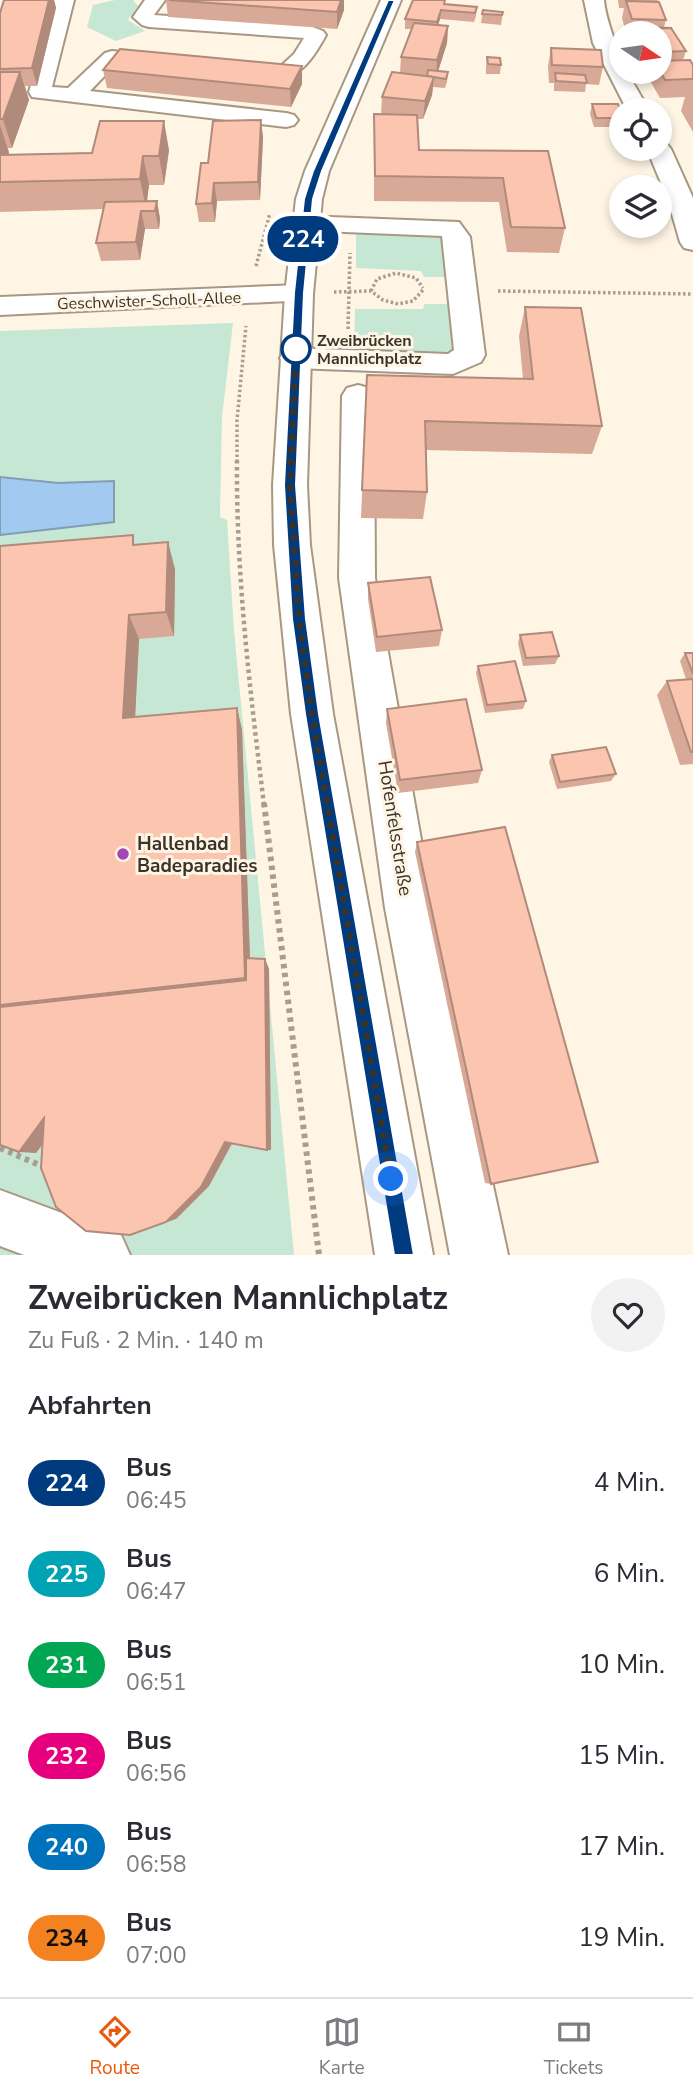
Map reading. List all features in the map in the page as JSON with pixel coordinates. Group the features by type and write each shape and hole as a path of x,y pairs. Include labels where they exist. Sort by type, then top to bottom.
{"main road":[{"path":"64,0 40,92 286,120"},
{"path":"155,0 143,16 149,21 310,32 316,35 299,65 281,73 226,68"},
{"path":"391,0 317,171 305,224 295,358 290,485 299,619 312,714 404,1255"},
{"path":"594,0 597,26 605,49 632,98"},
{"path":"74,95 104,62 113,57 184,64"},
{"path":"664,161 681,200 693,242"},
{"path":"295,358 460,363 470,355 457,237 450,228 305,224"},
{"name":"Geschwister-Scholl-Allee","path":"0,306 299,293"},
{"name":"Hofenfelsstraße","path":"358,396 357,578 409,908 479,1255"},
{"path":"0,1218 101,1255"}],"path":[{"path":"397,272 416,278 423,290 420,296 402,304 381,301 371,291 372,282 378,277 397,272"},
{"path":"462,290 693,294"}],"green space":[{"path":"115,0 133,0 138,6 128,20 145,31 116,41 87,27 93,5"},
{"path":"356,232 446,235 454,277 424,277 421,271 356,268"},
{"path":"424,304 456,304 458,341 452,350 439,354 354,350 355,309 423,309"},
{"path":"233,323 222,417 220,517 227,520 234,631 294,1255 0,1255 0,331"}],"water":[{"path":"0,477 58,483 114,481 114,522 0,535"}],"building":[{"path":"4,0 49,0 32,68 0,69 0,13"},
{"path":"169,0 341,0 337,12"},
{"path":"413,0 445,0 444,4 477,7 475,13 441,10 437,22 405,19"},
{"path":"626,1 659,2 666,20 632,19"},
{"path":"483,10 503,12 502,15 482,14"},
{"path":"414,23 448,26 437,60 401,57"},
{"path":"672,30 686,51 672,52"},
{"path":"551,48 601,50 603,67 552,65"},
{"path":"120,49 302,66 290,89 103,70"},
{"path":"487,57 500,58 501,65 488,64"},
{"path":"690,60 693,65 693,79 672,80 672,61"},
{"path":"428,70 448,72 446,79 427,76"},
{"path":"0,72 20,72 3,119 0,119"},
{"path":"392,72 434,77 425,101 382,97"},
{"path":"555,73 585,75 587,83 556,81"},
{"path":"592,104 609,104 609,118 596,118"},
{"path":"374,114 417,115 419,150 548,151 565,228 511,227 503,178 375,176"},
{"path":"261,120 258,182 214,183 212,203 196,204 201,163 208,163 213,121"},
{"path":"100,121 164,121 159,156 143,156 140,179 0,182 0,155 92,153"},
{"path":"157,201 155,211 141,211 136,242 96,243 105,202"},
{"path":"525,307 581,308 602,426 425,421 427,492 362,490 367,375 533,379"},
{"name":"Hallenbad Badeparadies","path":"133,535 133,545 168,542 166,612 129,615 123,718 237,708 245,978 0,1005 0,546"},
{"path":"430,577 442,630 377,637 368,583"},
{"path":"552,632 559,656 526,658 520,635"},
{"path":"685,653 693,653 693,674"},
{"path":"515,661 526,701 487,705 478,666"},
{"path":"693,679 693,752 691,752 667,681"},
{"path":"466,699 482,770 400,780 387,709"},
{"path":"606,747 616,774 560,782 552,755"},
{"path":"505,827 598,1162 491,1184 417,842"},
{"path":"246,958 265,959 267,1150 225,1142 201,1187 166,1222 130,1235 86,1231 56,1207 41,1168 44,1118 19,1152 0,1145 0,1007 246,980"}],"bus line":[{"name":"224","path":"391,0 317,171 309,199 299,293 290,485 299,619 312,714 404,1255"}],"place":[{"name":"Zweibrücken Mannlichplatz","path":"296,349"},
{"name":"Hallenbad Badeparadies","path":"123,854"}],"route":[{"path":"296,349 290,485 299,619 312,714 391,1179"}]}
